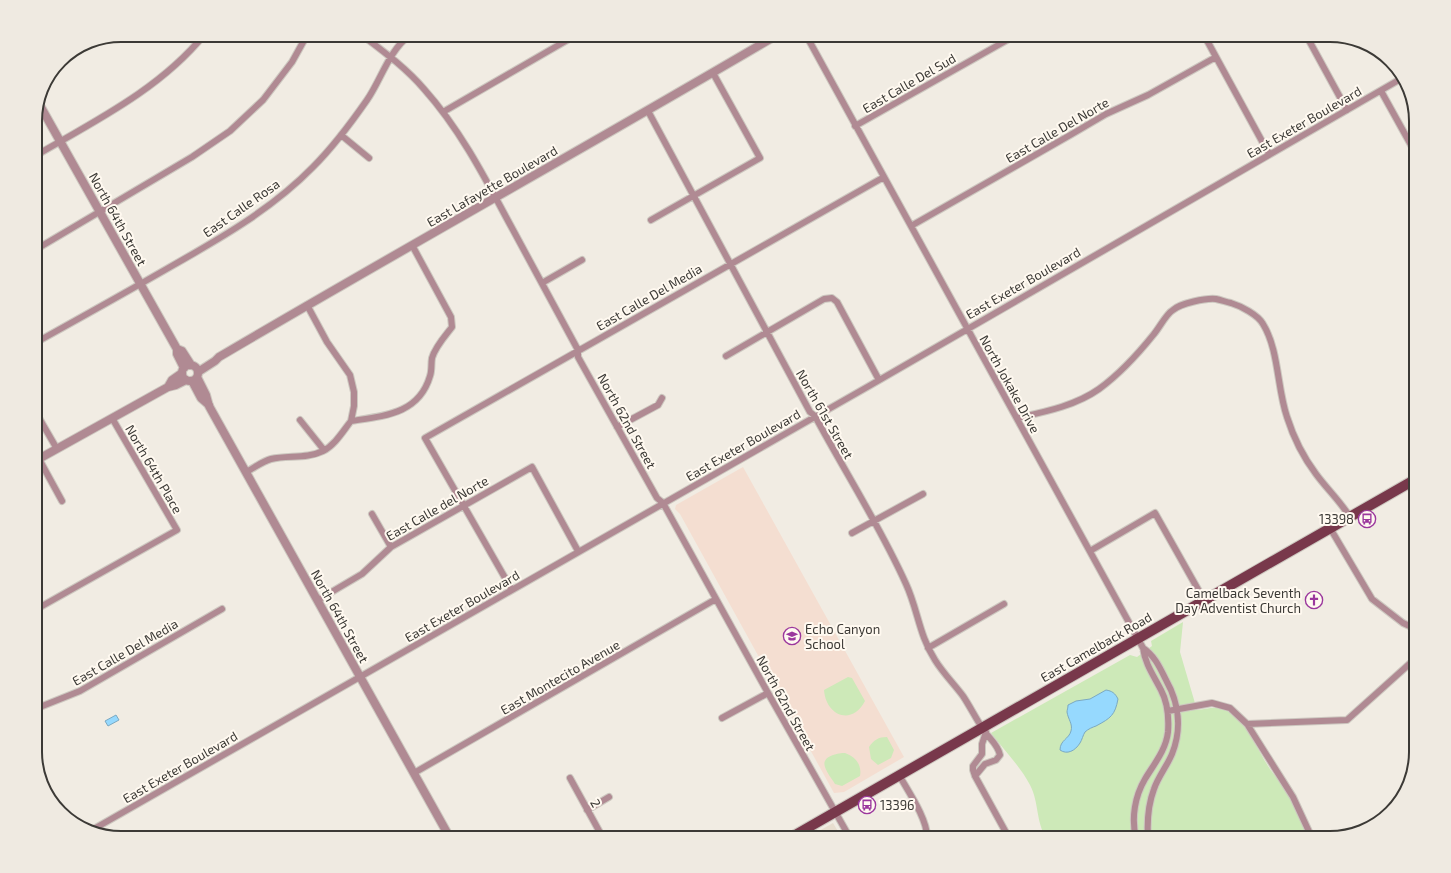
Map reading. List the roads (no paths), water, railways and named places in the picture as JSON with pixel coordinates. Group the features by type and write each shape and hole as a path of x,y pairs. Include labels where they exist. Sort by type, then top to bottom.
{"main road":[{"name":"East Camelback Road","path":"802,831 899,775 984,730 1137,638 1409,483"}],"street":[{"path":"42,152 130,100 163,76 199,42"},
{"path":"42,246 192,158 230,131 263,100 292,62 303,42"},
{"name":"North 62nd Street","path":"371,42 391,58 423,88 443,112 462,140 578,350 578,357 657,498 663,503 846,831"},
{"name":"East Calle Rosa","path":"42,339 225,236 282,195 314,166 341,135 367,100 402,42"},
{"path":"443,112 564,42"},
{"name":"East Lafayette Boulevard","path":"42,457 168,387 176,385 191,373 307,305 648,111 765,42"},
{"name":"North Jokake Drive","path":"810,42 1143,648"},
{"name":"East Calle Del Sud","path":"856,126 1004,42"},
{"path":"1208,42 1269,154"},
{"path":"1310,42 1347,110"},
{"name":"East Calle Del Norte","path":"911,226 1089,124 1148,95 1216,57"},
{"path":"651,220 760,158 713,73"},
{"name":"East Exeter Boulevard","path":"97,827 879,380 1398,81"},
{"path":"1381,91 1409,141"},
{"name":"North 61st Street","path":"648,111 766,332 873,521 913,600 920,630 928,648 984,730 998,747 1000,754 996,760 990,762"},
{"name":"North 64th Street","path":"42,114 60,141 141,284 177,349 177,354 206,395 209,406 446,831"},
{"path":"341,135 369,158"},
{"name":"East Calle Del Media","path":"464,506 425,438 884,177"},
{"path":"351,421 380,417 402,410 417,401 425,391 431,376 432,357 442,340 452,328 451,317 412,245"},
{"path":"542,283 582,260"},
{"path":"726,356 824,299 832,298 837,302 879,380"},
{"path":"1017,418 1074,402 1098,390 1126,367 1173,310 1193,301 1216,299 1235,304 1246,310 1263,323 1272,343 1279,386 1287,418 1292,430 1315,473 1342,504 1350,516"},
{"path":"246,472 269,460 285,457 308,456 324,450 335,442 351,421 354,406 354,392 350,375 327,342 307,305"},
{"path":"617,427 658,405 662,398"},
{"name":"North 64th Place","path":"42,606 177,530 112,418"},
{"path":"300,420 324,450"},
{"path":"42,423 57,449"},
{"name":"East Calle del Norte","path":"318,600 362,574 391,547 532,467 578,551"},
{"path":"42,468 62,501"},
{"path":"852,533 923,494"},
{"path":"464,506 512,590"},
{"path":"1090,551 1155,513 1204,600"},
{"path":"372,514 391,547"},
{"path":"1330,528 1372,599 1409,626"},
{"name":"East Montecito Avenue","path":"414,774 716,599"},
{"path":"928,648 1004,604"},
{"name":"East Calle Del Media","path":"42,706 80,691 222,609"},
{"path":"1143,648 1152,654 1171,689 1176,702 1178,735 1172,755 1153,791 1149,813 1148,831"},
{"path":"1134,831 1135,803 1145,780 1163,751 1168,733 1168,711 1162,692 1144,659 1143,648"},
{"path":"1246,724 1347,720 1409,664"},
{"path":"722,718 768,693"},
{"path":"1168,711 1212,704 1230,708 1246,724 1293,796 1309,831"},
{"path":"984,730 982,754 984,760 990,762"},
{"path":"982,754 973,766 975,776 1005,831"},
{"path":"975,776 986,764 990,762"},
{"path":"899,775 925,822 927,831"},
{"name":"2","path":"570,778 599,831"},
{"path":"587,810 609,797"}],"water":[{"path":"1106,690 1116,695 1118,699 1112,716 1085,732 1080,743 1073,750 1065,752 1060,750 1061,744 1071,731 1071,724 1067,712 1068,705 1076,701 1090,699"},
{"path":"116,715 119,720 108,726 105,721"}],"place":[{"name":"13398","path":"1367,519"},
{"name":"Camelback Seventh Day Adventist Church","path":"1314,600"},
{"name":"Echo Canyon School","path":"792,636"},
{"name":"13396","path":"867,805"}]}
